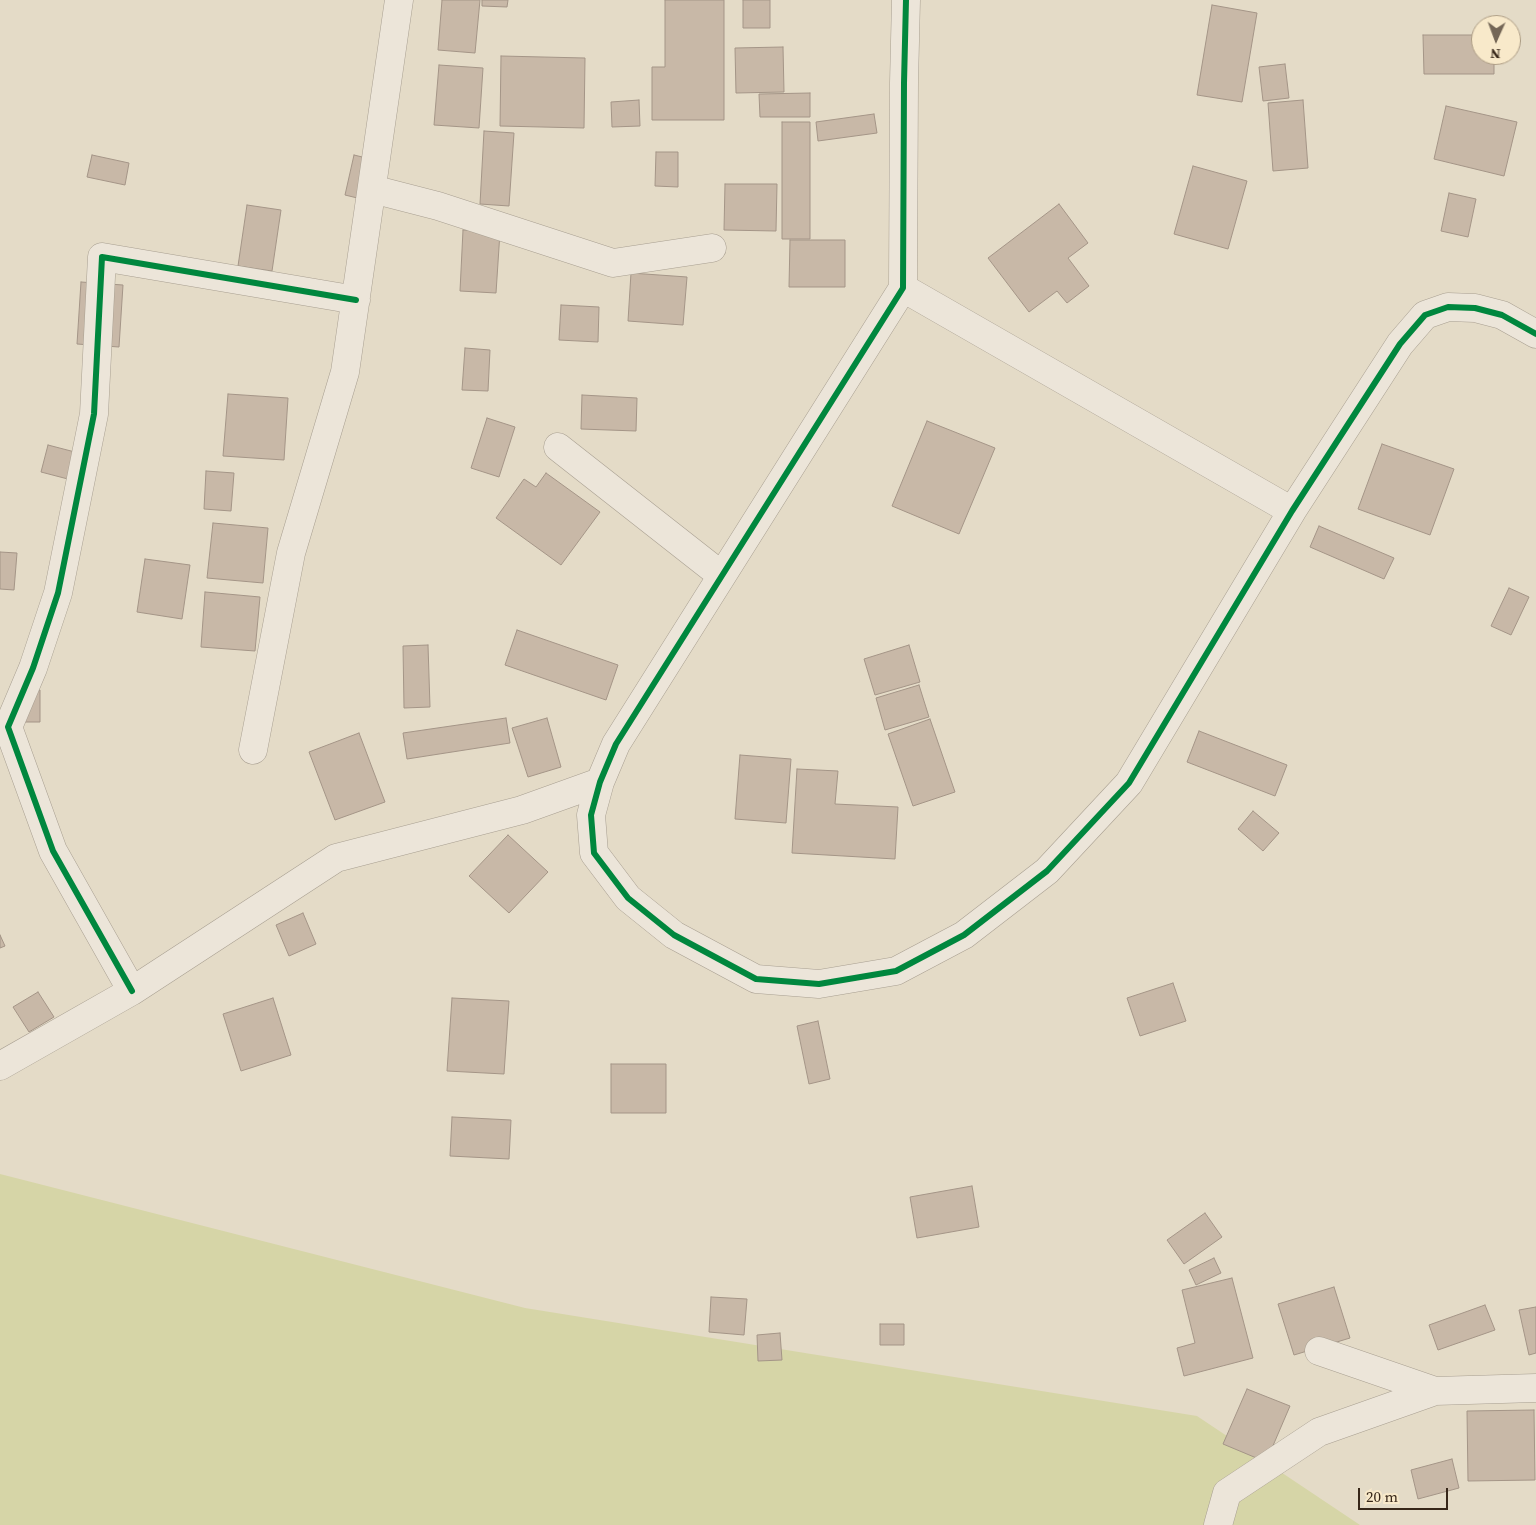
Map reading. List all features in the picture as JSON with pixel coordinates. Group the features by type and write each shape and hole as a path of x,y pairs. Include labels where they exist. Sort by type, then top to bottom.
{"street":[{"path":"253,750 290,553 345,372 399,0"},
{"path":"906,0 903,288 616,744 600,782 591,815 594,853 628,898 674,935 756,979 819,984 896,971 964,935 1048,871 1129,784 1292,511 1400,344 1425,315 1448,307 1475,308 1502,315 1536,334"},
{"path":"372,189 438,206 613,264 712,248"},
{"path":"132,991 53,851 8,727 33,668 58,593 94,414 102,257 356,300"},
{"path":"903,288 1292,511"},
{"path":"558,447 722,575"},
{"path":"0,1066 132,991 336,858 522,810 600,782"},
{"path":"1320,1351 1434,1391"},
{"path":"1218,1525 1227,1493 1319,1432 1434,1391 1536,1388"}],"green space":[{"path":"0,1174 525,1308 1197,1416 1360,1525 0,1525"}],"building":[{"path":"442,0 480,0 475,53 438,50"},
{"path":"482,0 508,0 507,7 482,6"},
{"path":"665,0 724,0 724,120 652,120 652,67 665,67"},
{"path":"743,0 770,0 770,28 743,28"},
{"path":"1212,5 1257,13 1242,102 1197,95"},
{"path":"1423,35 1471,35 1471,65 1494,65 1494,74 1424,74"},
{"path":"783,47 784,92 736,93 735,48"},
{"path":"501,56 585,58 584,128 500,126"},
{"path":"1285,64 1289,98 1263,101 1259,67"},
{"path":"439,65 483,68 479,128 434,125"},
{"path":"810,93 810,117 760,117 759,94"},
{"path":"639,100 640,126 612,127 611,102"},
{"path":"1303,100 1308,168 1273,171 1268,103"},
{"path":"1446,106 1517,122 1504,176 1434,159"},
{"path":"874,114 877,133 818,141 816,122"},
{"path":"782,122 810,122 810,239 782,239"},
{"path":"484,131 514,133 509,206 480,204"},
{"path":"656,152 678,152 678,187 655,186"},
{"path":"92,155 129,163 125,185 87,177"},
{"path":"354,155 387,163 378,203 345,195"},
{"path":"1193,166 1247,181 1228,249 1174,234"},
{"path":"725,184 777,184 776,231 724,230"},
{"path":"1449,193 1476,199 1468,237 1441,231"},
{"path":"1059,204 1088,243 1068,258 1089,286 1067,303 1057,291 1029,312 988,258"},
{"path":"247,205 281,210 272,271 238,266"},
{"path":"463,230 500,232 496,293 460,291"},
{"path":"790,240 845,240 845,287 789,287"},
{"path":"631,273 687,277 683,325 628,321"},
{"path":"81,282 123,285 119,347 77,344"},
{"path":"561,305 599,307 598,342 559,340"},
{"path":"465,348 490,350 488,391 462,390"},
{"path":"228,394 288,398 284,460 223,456"},
{"path":"582,395 637,398 636,431 581,429"},
{"path":"487,418 515,427 499,477 471,468"},
{"path":"927,421 995,448 959,534 892,506"},
{"path":"1382,444 1454,469 1430,535 1358,509"},
{"path":"48,445 94,457 87,484 41,472"},
{"path":"206,471 234,473 231,511 204,509"},
{"path":"546,473 600,512 561,565 496,518 524,479 536,487"},
{"path":"213,523 268,528 263,583 207,578"},
{"path":"1319,526 1394,558 1384,579 1310,547"},
{"path":"0,552 17,553 14,590 0,589"},
{"path":"145,559 190,565 182,619 137,612"},
{"path":"1509,588 1529,597 1511,635 1491,626"},
{"path":"205,592 260,597 255,651 201,647"},
{"path":"517,630 618,665 606,700 505,665"},
{"path":"428,645 430,707 404,708 403,646"},
{"path":"909,645 920,682 875,695 864,659"},
{"path":"919,685 929,717 885,730 876,698"},
{"path":"17,690 40,690 40,722 17,722"},
{"path":"506,718 510,743 407,759 403,733"},
{"path":"547,718 561,767 528,777 512,728"},
{"path":"930,719 955,792 913,806 888,734"},
{"path":"1199,731 1287,765 1275,796 1187,762"},
{"path":"359,733 385,802 335,820 309,752"},
{"path":"740,755 791,759 786,823 735,819"},
{"path":"797,769 838,771 835,804 898,807 895,859 792,853"},
{"path":"1253,811 1279,833 1263,851 1238,829"},
{"path":"508,835 548,872 509,913 469,876"},
{"path":"303,913 316,944 289,956 276,925"},
{"path":"0,935 5,946 0,948"},
{"path":"1173,983 1186,1021 1140,1036 1127,998"},
{"path":"38,992 54,1017 29,1032 13,1007"},
{"path":"273,998 291,1055 241,1071 223,1014"},
{"path":"452,998 509,1001 504,1074 447,1071"},
{"path":"818,1021 830,1079 809,1084 797,1026"},
{"path":"611,1064 666,1064 666,1113 611,1113"},
{"path":"452,1117 511,1120 509,1159 450,1156"},
{"path":"972,1186 979,1227 917,1238 910,1197"},
{"path":"1205,1213 1222,1237 1184,1264 1167,1240"},
{"path":"1214,1258 1221,1273 1196,1285 1189,1270"},
{"path":"1232,1278 1253,1358 1184,1376 1177,1348 1195,1343 1182,1290"},
{"path":"1334,1287 1350,1338 1294,1355 1278,1304"},
{"path":"711,1297 747,1299 744,1335 709,1332"},
{"path":"1485,1305 1495,1330 1438,1350 1429,1325"},
{"path":"1536,1307 1536,1353 1529,1355 1519,1310"},
{"path":"880,1324 904,1324 904,1345 880,1345"},
{"path":"780,1333 782,1360 758,1361 757,1335"},
{"path":"1247,1389 1290,1406 1266,1462 1223,1444"},
{"path":"1534,1410 1535,1480 1468,1481 1467,1411"},
{"path":"1452,1459 1459,1488 1418,1499 1411,1470"}],"cycle path":[{"path":"906,0 903,288 616,744 600,782 591,815 594,853 628,898 674,935 756,979 819,984 896,971 964,935 1047,871 1129,783 1292,511 1400,344 1425,315 1448,307 1475,308 1502,315 1536,334"},
{"path":"132,991 53,851 8,727 33,668 58,593 94,414 102,257 356,300"}]}
